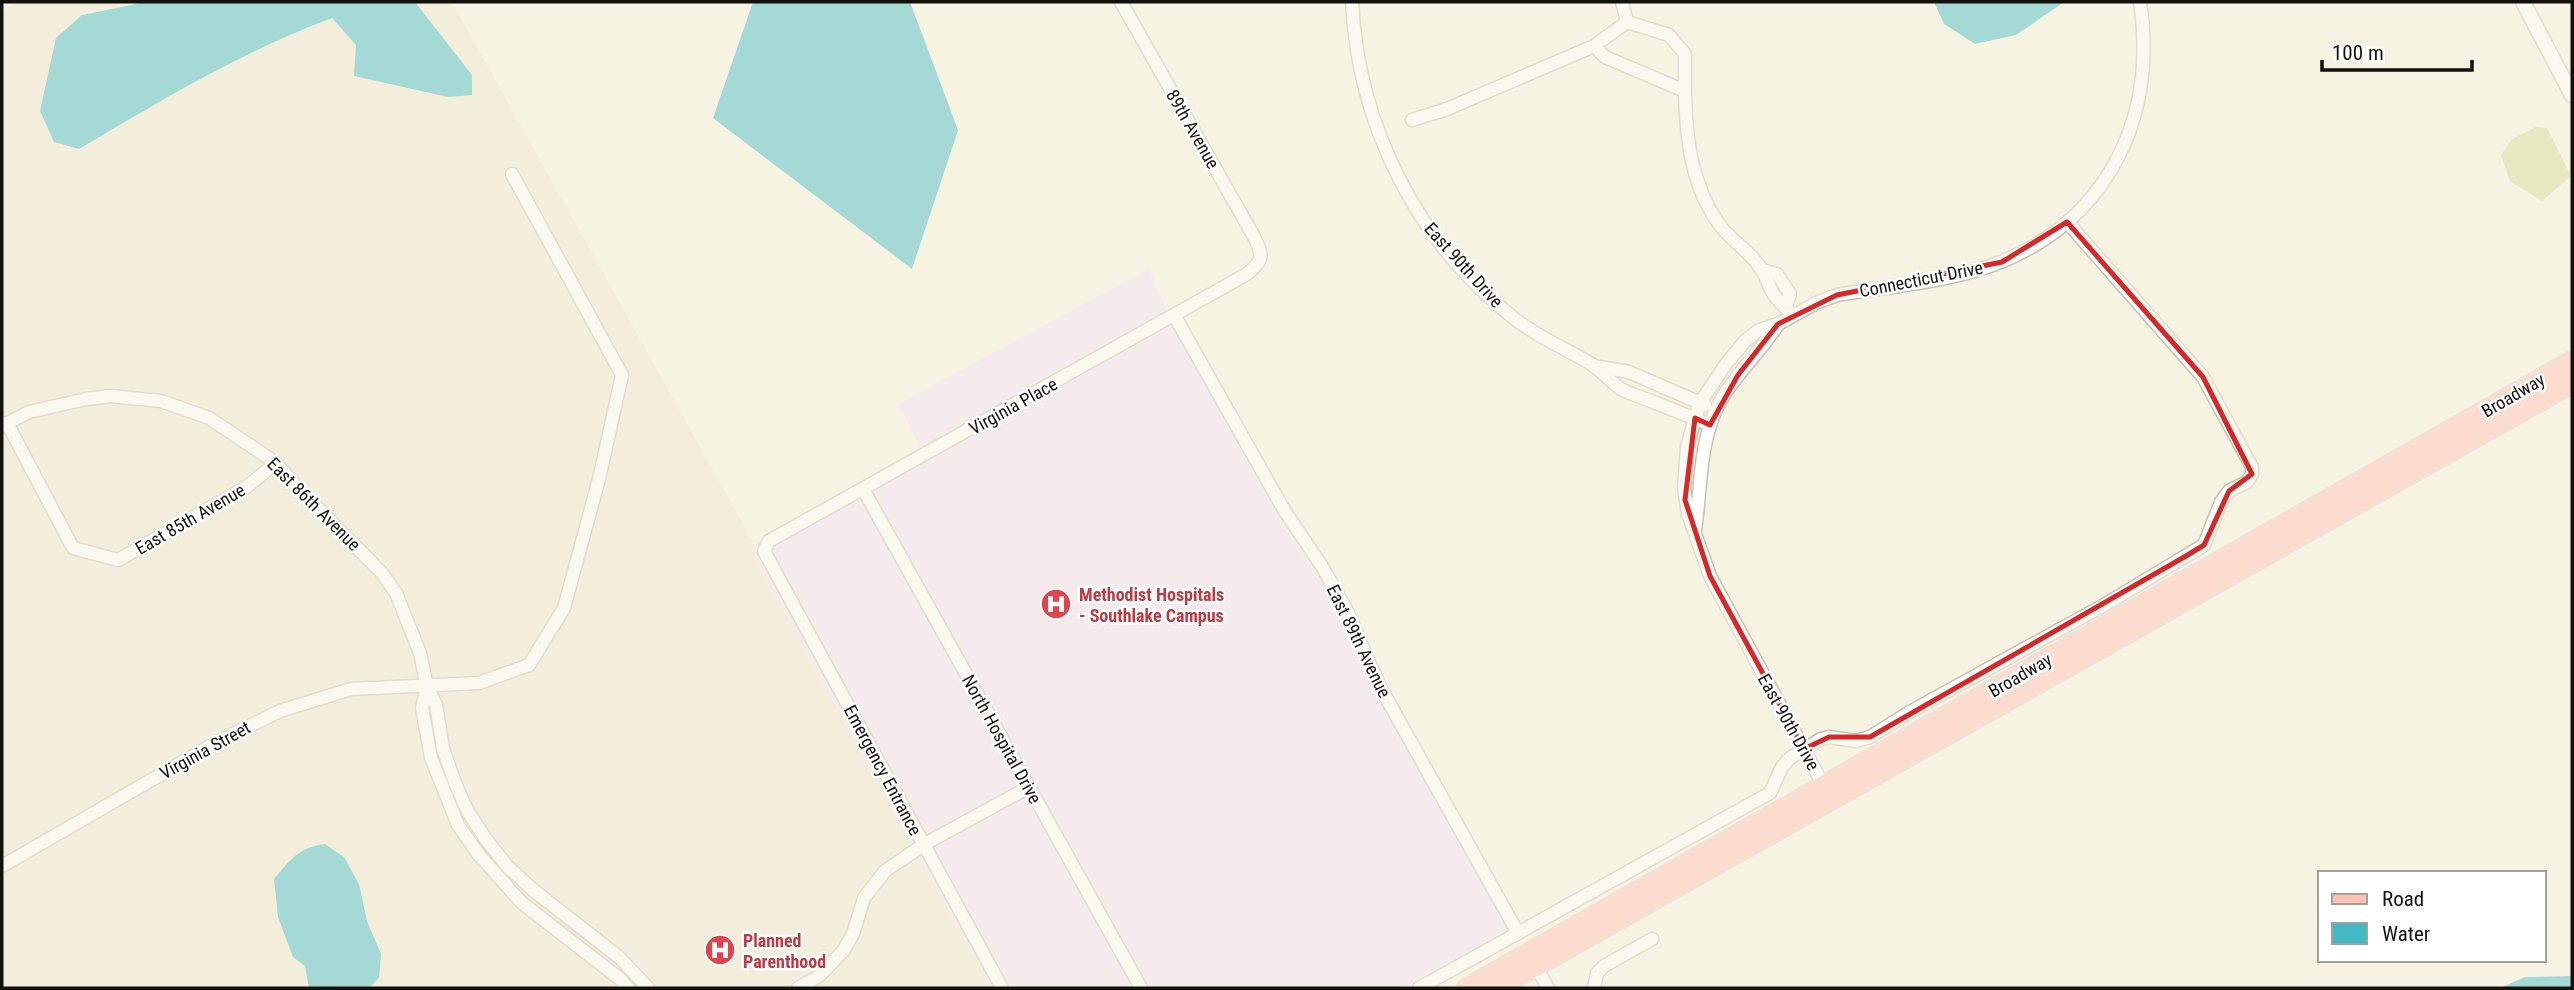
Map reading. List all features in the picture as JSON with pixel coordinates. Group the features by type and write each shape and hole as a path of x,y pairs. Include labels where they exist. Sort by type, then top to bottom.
{"main road":[{"name":"Broadway","path":"1497,988 2572,361"},
{"name":"Broadway","path":"1467,988 1828,793 2572,383"}],"street":[{"name":"89th Avenue","path":"1121,2 1253,235 1261,251 1261,258"},
{"name":"East 90th Drive","path":"1352,2 1362,71 1374,119 1393,169 1419,216 1452,258 1488,296 1541,337 1594,366 1622,389 1710,425"},
{"path":"1622,2 1627,22"},
{"name":"Connecticut Drive","path":"1716,410 1738,375 1789,311 1837,295 1993,265 2038,243 2067,222 2098,189 2114,166 2136,115 2145,62 2145,36 2140,2"},
{"path":"2523,2 2572,95"},
{"path":"1412,120 1447,109 1594,46 1627,22"},
{"path":"1627,22 1669,35 1685,54 1690,154 1701,195 1720,226 1762,270 1766,282 1789,311"},
{"path":"1594,46 1605,57 1685,91"},
{"name":"Virginia Street","path":"2,866 219,741 280,711 351,690 479,684 529,665 564,608 602,470 622,375 512,174"},
{"path":"1419,988 1770,793 1782,767 1804,749 1829,737 1845,741 1870,737 1908,713 2106,604 2204,545 2221,502 2229,491 2246,482 2252,474 2252,467 2203,377 2067,222"},
{"name":"Virginia Place","path":"764,551 769,541 1247,274 1257,266 1261,258"},
{"name":"East 89th Avenue","path":"1174,315 1284,510 1323,568 1348,613 1379,685 1518,933"},
{"name":"Connecticut Drive","path":"1700,403 1726,363 1745,341 1759,330 1778,324"},
{"name":"East 90th Drive","path":"1594,366 1629,372 1716,410 1710,425 1701,469 1695,530"},
{"name":"East 86th Avenue","path":"4,425 29,412 86,399 111,396 161,401 209,418 276,463 300,491 368,557 396,593 420,653 427,687 436,705 443,748 455,783 467,810 485,838 507,866 620,958 648,988"},
{"name":"East 90th Drive","path":"1700,403 1687,447 1684,488 1689,514 1710,576 1828,793"},
{"name":"East 85th Avenue","path":"4,425 73,548 118,560 245,488 276,463"},
{"name":"North Hospital Drive","path":"863,489 1141,988"},
{"name":"Emergency Entrance","path":"764,551 1002,988"},
{"name":"East 86th Avenue","path":"427,687 422,708 431,758 458,825 479,855 522,903 628,988"},
{"path":"798,988 819,976 843,951 853,934 864,898 885,871 923,845 1029,787"},
{"path":"1594,988 1597,973 1604,966 1652,939"},
{"path":"1536,967 1548,988"}],"highlighted area":[{"path":"2067,222 2203,377 2252,474 2229,491 2204,545 1870,737 1829,737 1804,749 1710,576 1685,500 1695,418 1710,425 1738,375 1778,324 1837,295 2002,262"}],"shaded area":[{"path":"15,2 452,2 1002,988 2,988 2,12"},
{"name":"Methodist Hospitals - Southlake Campus","path":"1149,269 1174,327 1280,521 1319,578 1348,629 1374,690 1508,929 1403,988 991,988 753,557 756,543 921,448 898,404"}],"green space":[{"path":"2536,127 2547,128 2571,176 2542,201 2510,181 2501,155 2512,139"}],"water":[{"path":"146,2 415,2 472,75 472,95 448,97 354,76 356,45 332,18 234,61 79,149 54,142 40,111 56,38 82,15"},
{"path":"753,2 910,2 958,130 912,269 713,118"},
{"path":"1934,2 2064,2 2016,35 1975,44 1944,24"},
{"path":"325,844 344,857 359,884 367,921 381,954 379,978 369,988 309,988 305,966 293,957 278,917 274,879 290,860 301,852"},
{"path":"2572,976 2572,988 2500,988 2525,977"}],"place":[{"name":"Methodist Hospitals - Southlake Campus","path":"1056,604"},
{"name":"Planned Parenthood","path":"720,950"}]}
